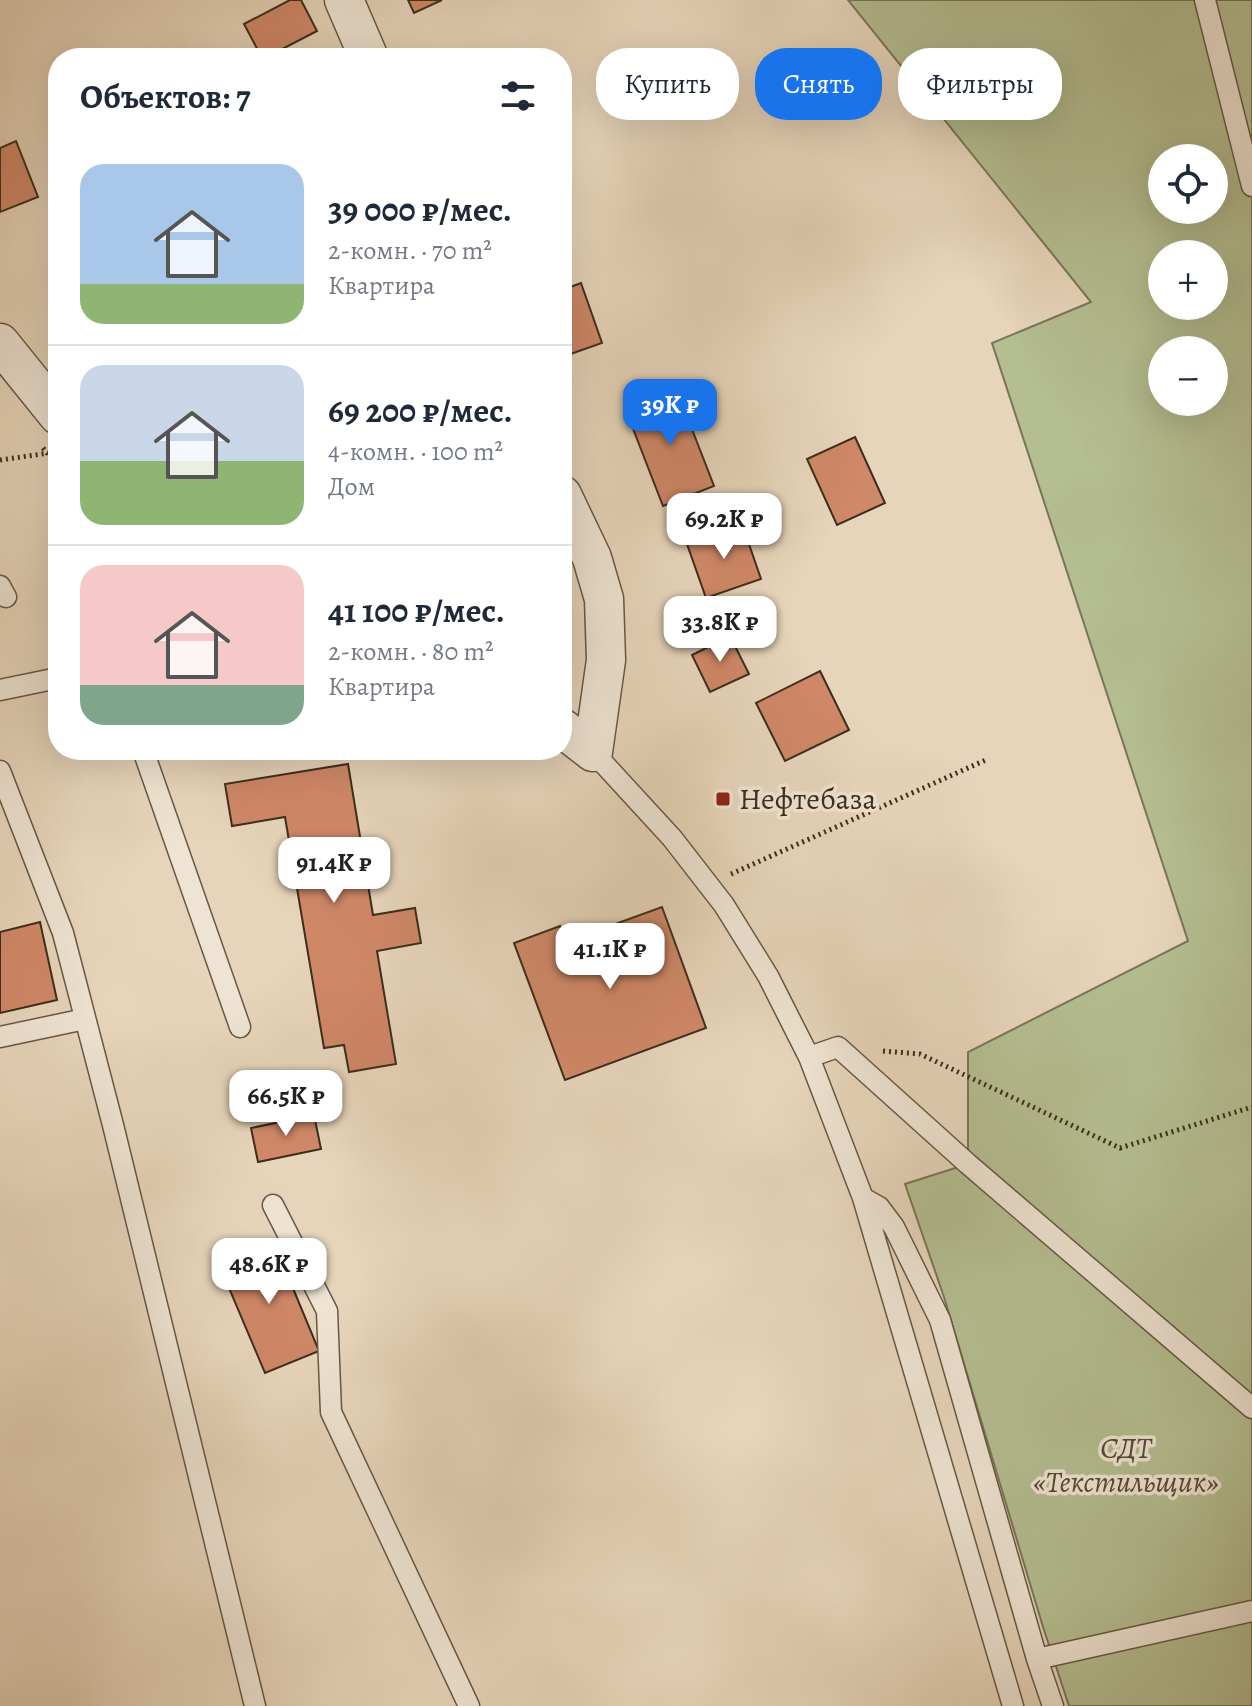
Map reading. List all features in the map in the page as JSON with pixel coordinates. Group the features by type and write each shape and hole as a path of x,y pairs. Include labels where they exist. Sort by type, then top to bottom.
{"street":[{"path":"344,0 365,48"},
{"path":"0,343 48,403"},
{"path":"572,516 592,558 604,599 606,660 593,752 572,736"}],"lane":[{"path":"1205,0 1252,186"},
{"path":"0,690 48,680"},
{"path":"593,752 672,838 724,905 768,976 809,1057 863,1198 1013,1706"},
{"path":"147,760 240,1027"},
{"path":"0,771 63,933 255,1706"},
{"path":"0,1037 85,1019"},
{"path":"809,1057 838,1047 968,1164 1252,1408"},
{"path":"863,1198 879,1207 894,1227 940,1320 1053,1706"},
{"path":"273,1205 327,1311 331,1412 469,1706"},
{"path":"1037,1659 1252,1611"}],"path":[{"path":"0,460 48,453"},
{"path":"708,884 988,759"},
{"path":"838,1047 920,1054 1120,1148 1252,1107"}],"green space":[{"name":"СДТ «Текстильщик»","path":"848,0 1252,0 1252,1706 1069,1706 944,1297 905,1184 968,1164 968,1052 1188,941 992,343 1091,302 945,120 1062,120 1062,48 898,48 898,62"}],"building":[{"path":"290,0 301,0 317,31 284,48 257,48 244,24"},
{"path":"408,0 442,0 414,13"},
{"path":"16,141 38,197 0,212 0,148"},
{"path":"581,283 602,343 572,354 572,286"},
{"path":"676,388 714,486 663,506 625,408"},
{"path":"855,437 885,503 837,525 807,459"},
{"path":"742,524 761,579 706,598 687,544"},
{"path":"730,636 749,674 710,692 692,655"},
{"path":"820,671 849,730 785,761 756,703"},
{"path":"348,764 373,915 415,908 421,943 377,951 396,1064 349,1072 344,1045 324,1048 285,817 232,826 225,784"},
{"path":"662,907 706,1028 565,1080 514,943 560,926 566,942"},
{"path":"40,922 57,1000 0,1013 0,932"},
{"path":"314,1115 321,1149 258,1162 251,1128"},
{"path":"273,1240 319,1351 265,1373 218,1262"}],"place":[{"name":"Нефтебаза","path":"723,799"}]}
